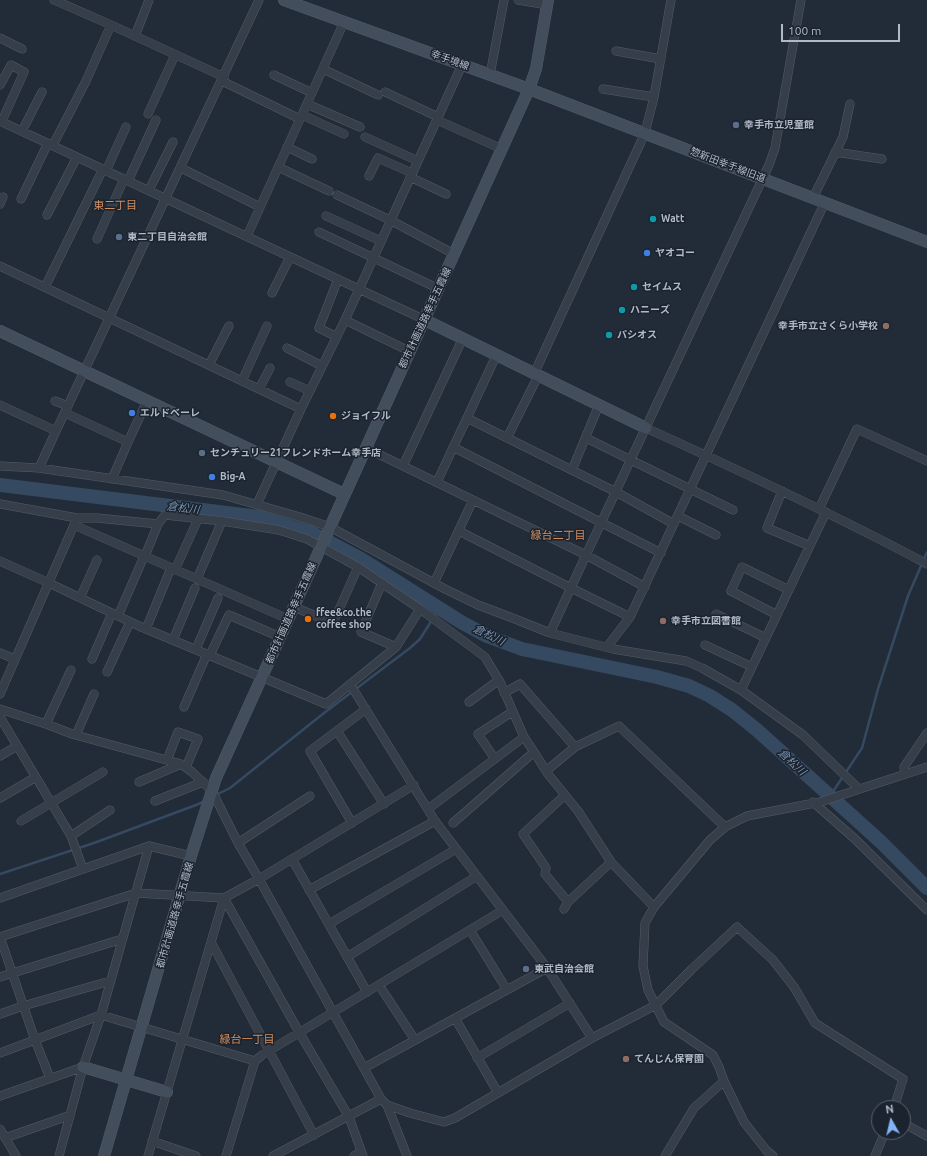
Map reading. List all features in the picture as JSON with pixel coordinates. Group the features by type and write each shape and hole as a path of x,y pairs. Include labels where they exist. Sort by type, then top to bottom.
{"street":[{"path":"54,0 135,36 301,117 344,134"},
{"path":"135,36 149,0"},
{"path":"39,468 260,0"},
{"name":"幸手境線","path":"284,0 529,89"},
{"path":"490,75 504,0"},
{"path":"518,0 548,2 536,69 529,89"},
{"path":"507,438 644,134 654,97 671,0"},
{"path":"550,633 764,178 775,148 802,0"},
{"path":"247,236 344,22"},
{"path":"21,199 86,81 111,25"},
{"path":"0,38 22,49"},
{"path":"616,51 661,59"},
{"path":"148,114 175,55"},
{"path":"0,85 11,65 24,72 1,121 425,320 462,340 646,428 823,510 927,564"},
{"path":"257,504 301,409 346,320 373,257 462,65"},
{"path":"323,69 437,118 502,150"},
{"path":"274,75 312,94"},
{"name":"惣新田幸手線旧道","path":"529,89 644,134 764,178 927,242"},
{"name":"都市計画道路幸手五霞線","path":"104,1156 212,791 344,494 409,351 425,320 529,89"},
{"path":"603,89 654,97"},
{"path":"22,131 42,92"},
{"path":"307,104 360,128"},
{"path":"814,198 843,137 850,104"},
{"path":"96,239 156,120"},
{"path":"45,287 126,128"},
{"path":"364,137 418,161"},
{"path":"149,190 173,142"},
{"path":"287,147 312,159"},
{"path":"835,152 882,159"},
{"path":"47,215 77,157"},
{"path":"369,176 378,158 446,194"},
{"path":"278,167 390,220 454,254"},
{"path":"181,168 260,207"},
{"path":"607,647 630,617 645,587 825,202"},
{"path":"326,216 381,241"},
{"path":"319,232 439,289"},
{"path":"272,293 290,257"},
{"path":"0,266 301,409"},
{"path":"337,337 319,328 338,279"},
{"path":"346,320 409,351"},
{"path":"209,365 229,326"},
{"path":"242,381 267,326"},
{"path":"0,331 344,494"},
{"path":"403,466 462,340"},
{"path":"287,348 322,366"},
{"path":"437,482 496,356"},
{"path":"259,389 270,368"},
{"path":"290,382 310,391"},
{"path":"55,400 66,409 128,442"},
{"path":"112,479 147,401"},
{"path":"0,404 56,431"},
{"path":"572,470 599,405"},
{"path":"466,418 616,492 674,524"},
{"path":"741,690 810,546 823,510 857,429 927,461"},
{"path":"586,438 733,510"},
{"path":"453,447 661,553"},
{"path":"366,448 586,555 645,587"},
{"path":"0,466 39,468 223,496 257,504 329,529 478,606 550,633 607,647 686,661 702,668 741,690 803,735 857,790"},
{"path":"782,491 767,528 810,546"},
{"path":"434,583 473,500"},
{"path":"0,504 76,521 143,559 173,569 288,619"},
{"path":"92,658 143,559 158,524 165,515 222,521 279,530 322,545 358,567 420,609 485,657 499,680 524,737 546,771 578,811 611,862 654,907"},
{"path":"678,516 716,535"},
{"path":"76,521 97,518 158,524"},
{"path":"146,629 198,518"},
{"path":"0,694 76,521"},
{"path":"197,579 222,521"},
{"path":"459,531 630,617"},
{"path":"80,598 97,560"},
{"path":"0,562 49,583 146,629 262,676 326,704 396,647 420,609"},
{"path":"294,607 333,623 358,567"},
{"path":"777,615 731,591 742,567 789,590"},
{"path":"382,583 361,632 396,647"},
{"path":"173,640 195,588"},
{"path":"196,649 218,598"},
{"path":"184,707 228,614 280,636"},
{"path":"716,614 766,638"},
{"path":"107,672 130,622"},
{"path":"705,645 752,667"},
{"path":"0,653 15,659"},
{"path":"46,724 71,670"},
{"path":"470,702 499,680"},
{"path":"350,684 435,821 547,968 592,1038"},
{"path":"504,692 520,684 575,748"},
{"path":"76,735 94,694"},
{"path":"0,709 76,735 183,765 212,791 238,843 384,1102 407,1156"},
{"path":"352,823 310,750 366,709"},
{"path":"495,759 478,734 512,712"},
{"path":"0,717 3,731 17,746 71,836 83,869"},
{"path":"546,771 575,748 619,726 725,827"},
{"path":"337,731 384,804"},
{"path":"139,782 183,765 198,739 178,732 167,760"},
{"path":"905,774 904,767 927,733"},
{"path":"428,809 524,737"},
{"path":"0,756 17,746"},
{"path":"452,823 534,752"},
{"path":"773,1156 766,1150 744,1122 713,1055 664,1022 648,990 643,966 645,923 654,907 710,840 725,827 747,816 816,802 927,767"},
{"path":"21,821 103,772"},
{"path":"0,798 36,777"},
{"path":"155,801 203,782"},
{"path":"50,1078 35,1040 0,937 136,893 181,894 224,898 259,879 414,786"},
{"path":"565,795 523,834 546,868 545,874 566,905 611,862"},
{"path":"238,843 310,796"},
{"path":"816,802 927,910"},
{"path":"71,836 110,810"},
{"path":"309,890 435,821"},
{"path":"59,1156 83,1067 101,1015 149,846"},
{"path":"0,898 149,846 192,856"},
{"path":"329,924 456,849"},
{"path":"292,859 367,992"},
{"path":"347,957 477,876"},
{"path":"148,1156 224,898"},
{"path":"224,898 299,1032 349,1117 360,1155"},
{"path":"226,1156 255,1061 299,1032 503,910"},
{"path":"273,1156 349,1117 384,1102 410,1113 444,1122 456,1118 592,1038 656,1005 737,927 772,960 794,987 815,1023 903,1079 896,1100"},
{"path":"470,930 507,990"},
{"path":"0,977 122,938"},
{"path":"211,942 314,1135"},
{"path":"364,1068 547,968"},
{"path":"0,1014 110,981"},
{"path":"379,985 415,1040"},
{"path":"477,1058 570,1003"},
{"path":"0,1053 101,1015 255,1061"},
{"path":"455,1018 498,1093"},
{"path":"0,1096 83,1067 167,1092"},
{"path":"665,1156 694,1108 724,1081"},
{"path":"5,1138 70,1116"},
{"path":"911,1127 927,1136"},
{"path":"0,1129 16,1156"},
{"path":"875,1156 882,1140"},
{"path":"152,1141 196,1156"}],"waterway":[{"name":"倉松川","path":"0,485 259,517 312,533 361,559 461,622 487,636 522,649 657,677 689,686 710,696 732,710 757,730 881,842 927,888"},
{"path":"830,796 862,748 878,689 908,596 927,552"},
{"path":"216,795 230,788 324,713 410,648 420,639 439,609"},
{"path":"0,874 94,843 205,801"}],"place":[{"name":"幸手市立児童館","path":"736,125"},
{"name":"Watt","path":"653,219"},
{"name":"東二丁目自治会館","path":"119,237"},
{"name":"ヤオコー","path":"647,253"},
{"name":"セイムス","path":"634,287"},
{"name":"ハニーズ","path":"622,310"},
{"name":"幸手市立さくら小学校","path":"886,326"},
{"name":"パシオス","path":"609,335"},
{"name":"エルドベーレ","path":"132,413"},
{"name":"ジョイフル","path":"333,416"},
{"name":"センチュリー21フレンドホーム幸手店","path":"202,453"},
{"name":"Big-A","path":"212,477"},
{"name":"ffee&co.the coffee shop","path":"308,619"},
{"name":"幸手市立図書館","path":"663,621"},
{"name":"東武自治会館","path":"526,969"},
{"name":"てんじん保育園","path":"626,1059"}],"district":[{"name":"東二丁目","path":"115,205"},
{"name":"緑台二丁目","path":"558,535"},
{"name":"緑台一丁目","path":"247,1039"}]}
